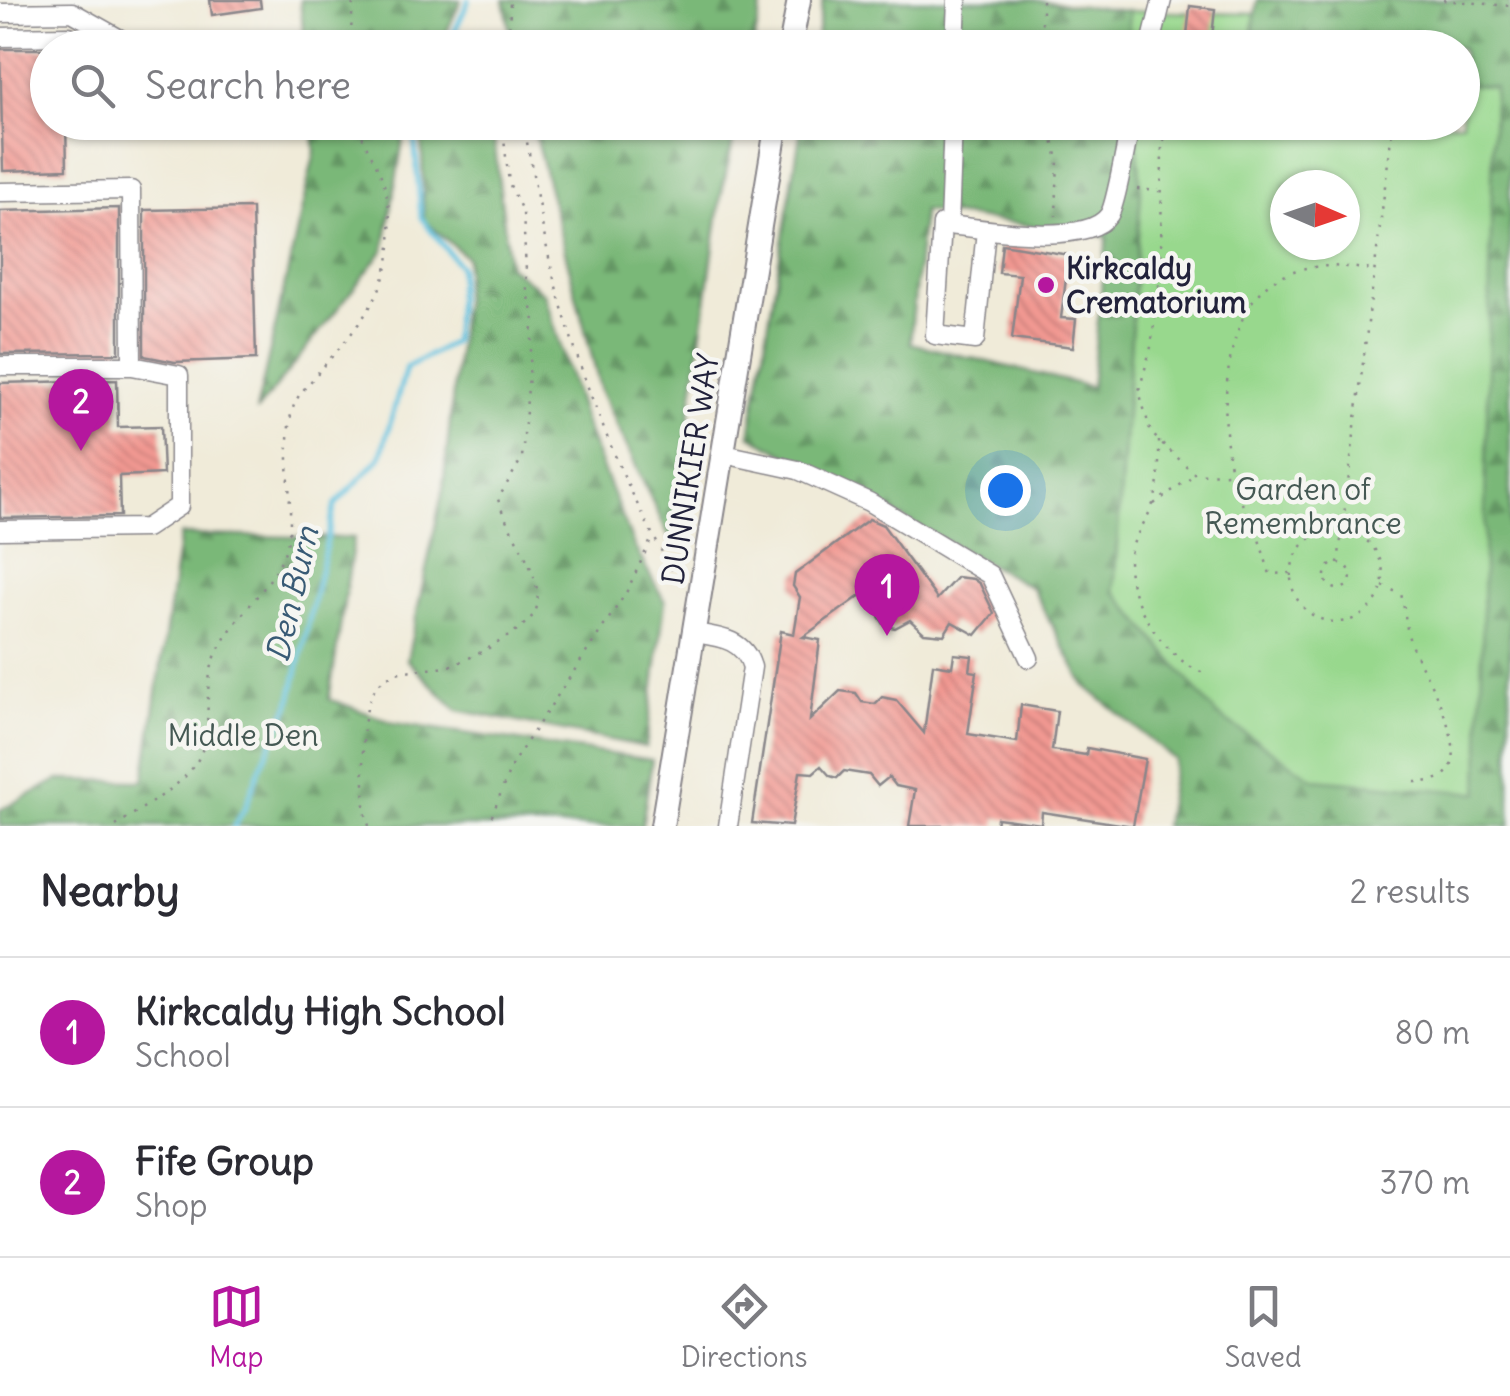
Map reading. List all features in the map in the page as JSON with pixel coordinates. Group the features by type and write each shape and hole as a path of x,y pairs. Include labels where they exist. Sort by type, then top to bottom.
{"main road":[{"path":"793,30 798,0"},
{"name":"DUNNIKIER WAY","path":"662,826 774,140"}],"lane":[{"path":"956,30 957,0"},
{"path":"1154,30 1162,0"},
{"path":"0,13 72,12 104,30"},
{"path":"0,38 30,37"},
{"path":"949,225 952,140"},
{"path":"986,230 976,340 934,335 942,224 1030,235 1092,228 1110,214 1127,140"},
{"path":"0,192 131,190 132,366"},
{"path":"0,366 132,366 179,375 180,506 146,528 0,530"},
{"path":"724,454 798,470 869,502 990,575 1029,658"},
{"path":"694,633 728,639 748,654 752,667 728,826"}],"path":[{"path":"351,30 353,0"},
{"path":"509,30 510,0"},
{"path":"1042,0 1042,30"},
{"path":"1443,0 1510,6"},
{"path":"116,826 183,778 196,764 208,732 206,680 217,651 282,558 286,546 291,464 288,426 297,399 364,318 384,281 390,255 386,197 381,174 363,140"},
{"path":"369,826 365,811 364,716 379,684 402,670 434,670 456,664 520,629 535,612 535,581 506,524 498,498 522,458 534,315 527,290 522,214 509,184 504,140"},
{"path":"527,140 562,308 613,456 682,588"},
{"path":"1053,140 1058,159 1056,232"},
{"path":"1164,140 1161,270 1139,391 1152,432 1195,474"},
{"path":"1338,562 1390,140"},
{"path":"1116,188 1161,191"},
{"path":"1290,574 1270,574 1232,473 1225,402 1238,332 1256,296 1273,280 1324,265 1376,270"},
{"path":"1158,440 1153,505 1129,556 1131,578 1150,625 1188,668 1204,673"},
{"path":"1153,505 1195,474 1232,473"},
{"path":"1328,530 1358,534 1379,555 1383,570 1382,586 1366,612 1338,622 1309,613 1292,588 1290,574 1294,558 1313,536 1328,530"},
{"path":"488,826 512,764 626,593 653,537"},
{"path":"1338,562 1350,569 1352,577 1344,588 1336,589 1328,585 1325,572 1338,562"},
{"path":"1382,586 1401,594 1406,630 1437,694 1454,762 1449,771 1430,782 1414,782"}],"green space":[{"path":"300,0 461,0 448,30 303,30"},
{"path":"504,0 763,0 757,30 510,30"},
{"path":"823,0 1030,0 1128,11 1129,30 818,30"},
{"path":"1257,0 1510,0 1510,826 1164,826 1175,760 1084,685 1032,588 750,435 799,140 1137,140 1141,193 1114,590 1454,140 1480,140 1480,106 1494,87 1480,86 1480,30 1253,30","holes":["923,211 1107,236 1091,387 910,343"]},
{"path":"1128,11 1255,14 1253,30 1129,30"},
{"name":"Garden of Remembrance","path":"1480,86 1494,87 1479,793 1314,779 1216,714 1114,590 1141,193 1137,140 1480,140"},
{"path":"314,140 403,140 384,250 256,412 315,151"},
{"path":"422,140 494,140 509,266 544,293 587,430 634,546 665,602 646,747 457,710 407,660 443,489 467,258 424,220"},
{"path":"536,140 733,140 721,196 672,543 601,392"},
{"name":"Middle Den","path":"180,535 354,538 329,699 394,723 652,760 642,826 0,826 0,810 58,780 144,781"}],"building":[{"path":"210,0 260,0 261,8 212,15"},
{"path":"1190,6 1215,9 1213,30 1188,30"},
{"path":"0,49 30,49 30,140 66,140 67,169 3,171"},
{"path":"119,208 119,353 0,354 0,211"},
{"path":"252,208 256,359 175,362 144,356 144,210"},
{"name":"Kirkcaldy Crematorium","path":"1002,244 1069,255 1061,318 1076,319 1073,347 1012,339 1020,275 999,273"},
{"path":"117,380 118,427 161,426 163,474 119,476 120,516 0,518 0,383"},
{"path":"869,519 883,525 937,599 957,577 973,579 980,584 994,613 976,635 952,622 944,635 924,633 910,620 895,628 885,626 864,593 803,637 820,640 810,720 840,691 856,693 862,702 875,704 882,697 896,700 924,733 933,664 952,667 954,654 972,656 970,671 977,672 968,734 1017,742 1021,705 1057,711 1052,750 1086,755 1087,748 1145,759 1133,826 1042,812 1041,824 997,818 996,826 909,826 915,790 896,786 889,777 878,786 869,775 844,771 837,778 821,766 813,773 800,772 791,826 752,823 781,631 794,634 800,597 793,586 795,574"}],"waterway":[{"name":"Den Burn","path":"455,30 469,0"},
{"name":"Den Burn","path":"234,826 290,704 335,505 380,458 406,368 453,342 460,267 421,217 415,140"}],"place":[{"name":"Kirkcaldy Crematorium","path":"1046,285"},
{"name":"Fife Group","path":"81,451"},
{"name":"Kirkcaldy High School","path":"887,636"}]}
